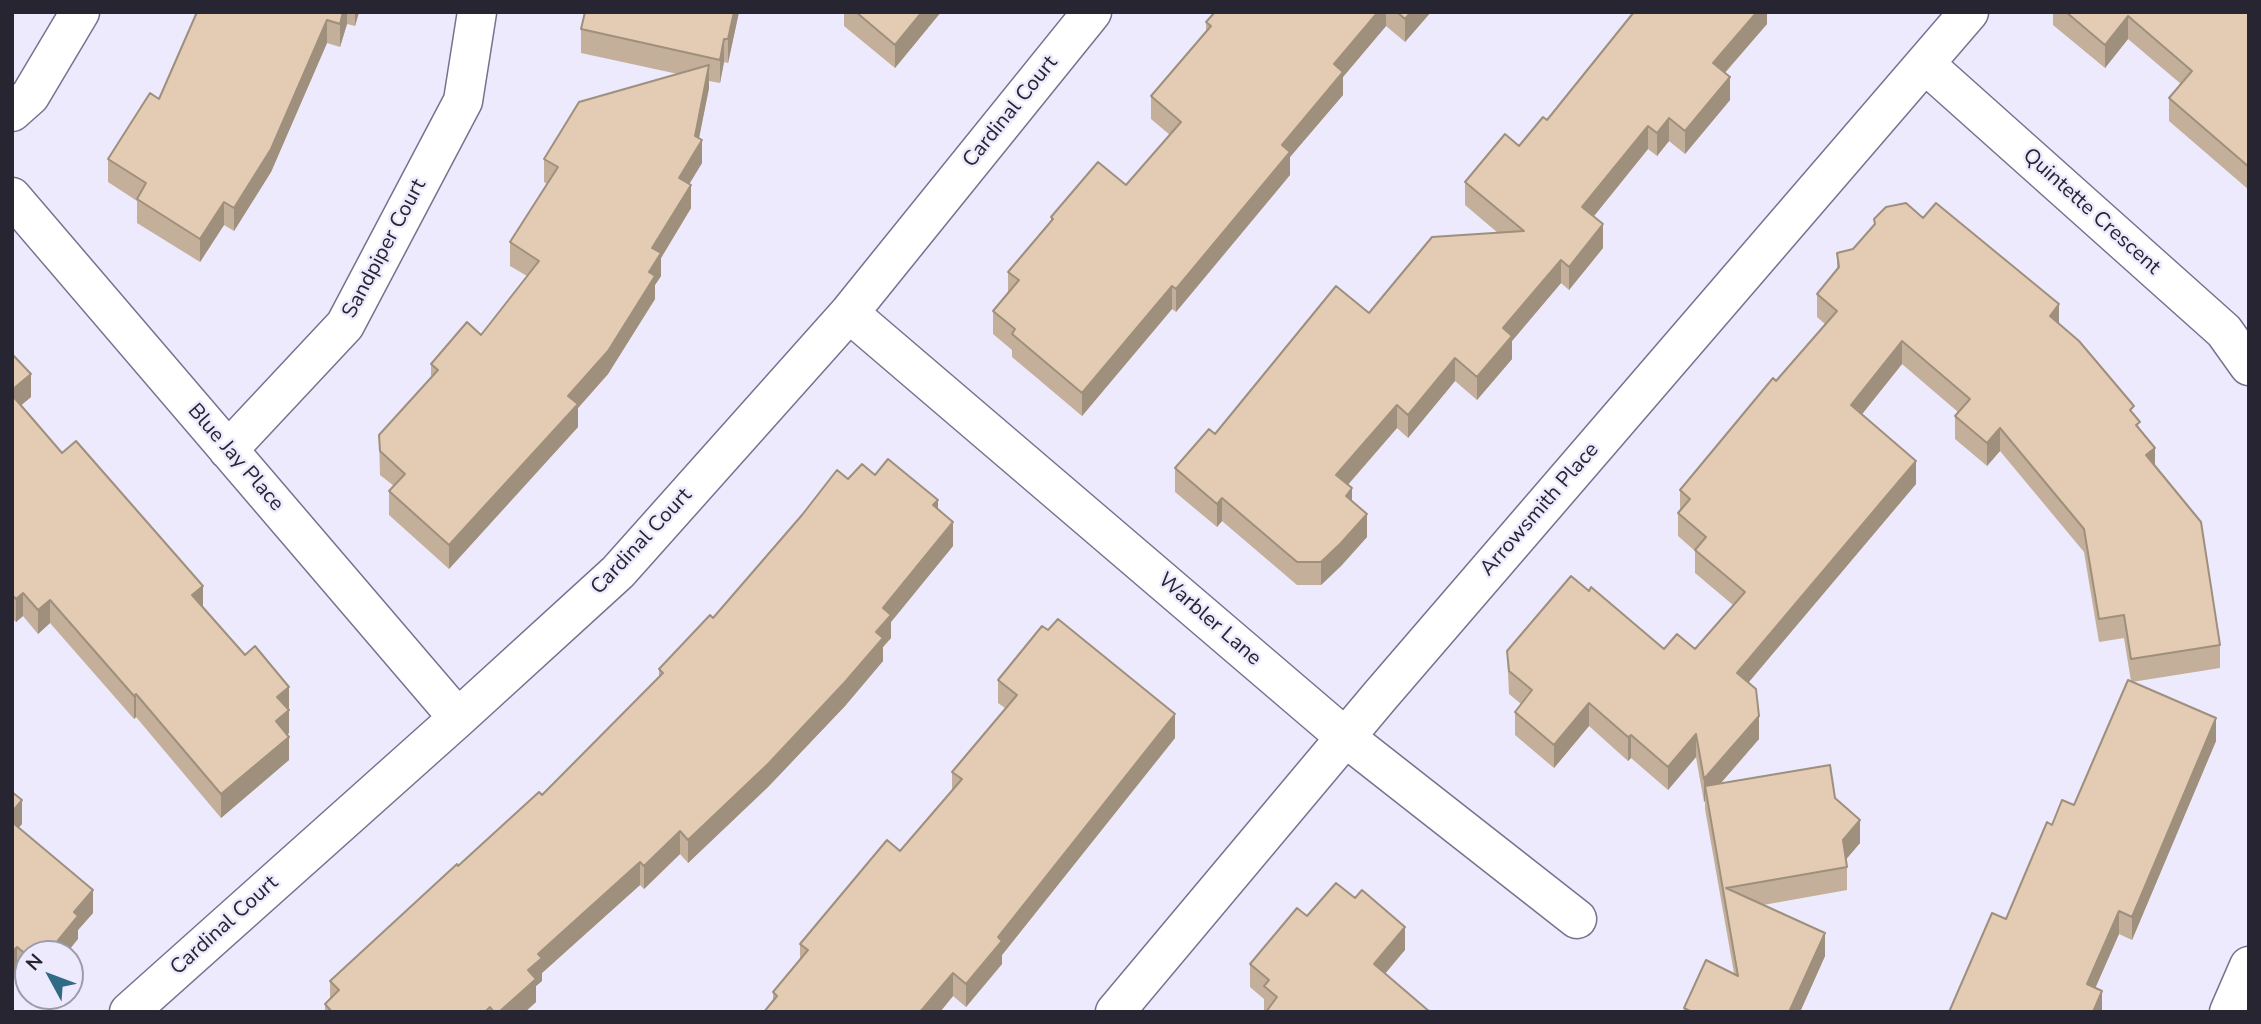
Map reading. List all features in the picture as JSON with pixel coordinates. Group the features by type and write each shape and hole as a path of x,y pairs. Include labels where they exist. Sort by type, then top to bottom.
{"street":[{"path":"12,113 30,96 80,12"},
{"name":"Sandpiper Court","path":"228,450 345,325 463,101 477,12"},
{"name":"Cardinal Court","path":"129,1012 618,572 849,313 1092,12"},
{"name":"Arrowsmith Place","path":"1115,1012 1345,737 1969,12"},
{"name":"Quintette Crescent","path":"1925,64 2224,331 2249,366"},
{"name":"Blue Jay Place","path":"12,197 458,718"},
{"name":"Warbler Lane","path":"849,313 1345,737 1577,919"},
{"path":"2229,1012 2249,966"}],"building":[{"path":"197,12 343,12 340,24 327,20 271,149 234,208 224,202 200,239 137,199 146,183 108,159 150,93 159,99"},
{"path":"585,12 734,12 720,60 581,29"},
{"path":"856,12 922,12 895,45"},
{"path":"1215,12 1378,12 1334,64 1343,72 1282,145 1290,152 1176,289 1172,286 1082,393 1012,334 1015,329 993,311 1019,280 1008,272 1098,162 1126,185 1181,122 1151,96 1211,26 1206,22"},
{"path":"1397,12 1411,12 1405,19"},
{"path":"1634,12 1757,12 1713,63 1730,77 1685,131 1669,118 1657,133 1648,126 1582,207 1603,224 1569,267 1561,260 1503,328 1512,336 1477,377 1455,358 1408,415 1397,405 1336,475 1352,488 1346,496 1367,514 1341,543 1321,562 1297,562 1222,498 1217,504 1175,468 1209,429 1215,434 1336,286 1369,313 1432,237 1524,231 1465,182 1505,134 1519,146 1543,117 1547,120"},
{"path":"2066,12 2249,12 2249,167 2169,98 2192,71 2128,16 2105,45"},
{"path":"709,65 695,136 702,140 679,178 691,185 652,248 661,253 649,272 655,276 608,351 568,396 578,404 449,545 389,491 405,474 380,451 379,435 438,370 431,364 467,322 481,335 539,261 510,242 558,167 544,159 579,102"},
{"path":"1906,203 1923,218 1936,203 2059,304 2050,316 2079,341 2134,406 2130,410 2140,422 2136,425 2155,448 2146,455 2201,522 2220,645 2131,659 2124,615 2099,619 2084,529 2000,428 1987,443 1955,416 1970,399 1902,341 1851,405 1916,461 1737,673 1756,689 1759,716 1704,779 1696,734 1668,767 1589,703 1554,745 1515,712 1532,690 1509,671 1507,651 1571,576 1589,591 1591,587 1664,649 1677,634 1695,649 1745,592 1695,550 1706,537 1678,513 1690,499 1680,490 1773,378 1776,381 1837,311 1817,294 1839,267 1837,253 1853,249 1886,207"},
{"path":"12,354 31,374 12,390"},
{"path":"12,395 62,453 76,441 203,586 192,595 245,655 255,646 289,687 277,697 289,710 276,721 289,737 221,794 136,694 134,696 50,600 38,610 23,593 16,599 12,595"},
{"path":"888,459 938,500 933,505 953,522 883,608 891,615 876,632 883,638 768,764 688,840 680,831 644,866 640,862 538,954 542,958 528,970 536,979 499,1012 494,1012 490,1007 485,1012 332,1012 325,1004 339,990 330,981 539,792 542,795 663,673 659,669 710,615 713,618 837,470 848,479 862,464 875,475"},
{"path":"1058,619 1175,714 998,937 1002,941 966,984 953,973 920,1012 764,1012 777,996 773,992 808,950 800,944 887,840 900,851 962,779 952,772 1017,695 998,680 1042,626 1048,630"},
{"path":"2128,680 2216,718 2132,917 2119,911 2087,984 2102,991 2093,1012 1949,1012 1992,913 2006,919 2047,822 2052,825 2062,800 2074,805"},
{"path":"1830,765 1835,798 1860,820 1843,840 1847,867 1726,888 1825,933 1789,1012 1692,1012 1684,1008 1706,960 1738,976 1705,786"},
{"path":"12,792 22,800 12,812"},
{"path":"12,822 93,890 74,912 78,916 58,940 14,940 12,952"},
{"path":"1336,883 1355,898 1362,890 1405,927 1374,964 1430,1012 1266,1012 1277,997 1264,986 1269,980 1250,964 1297,908 1307,916"}]}
